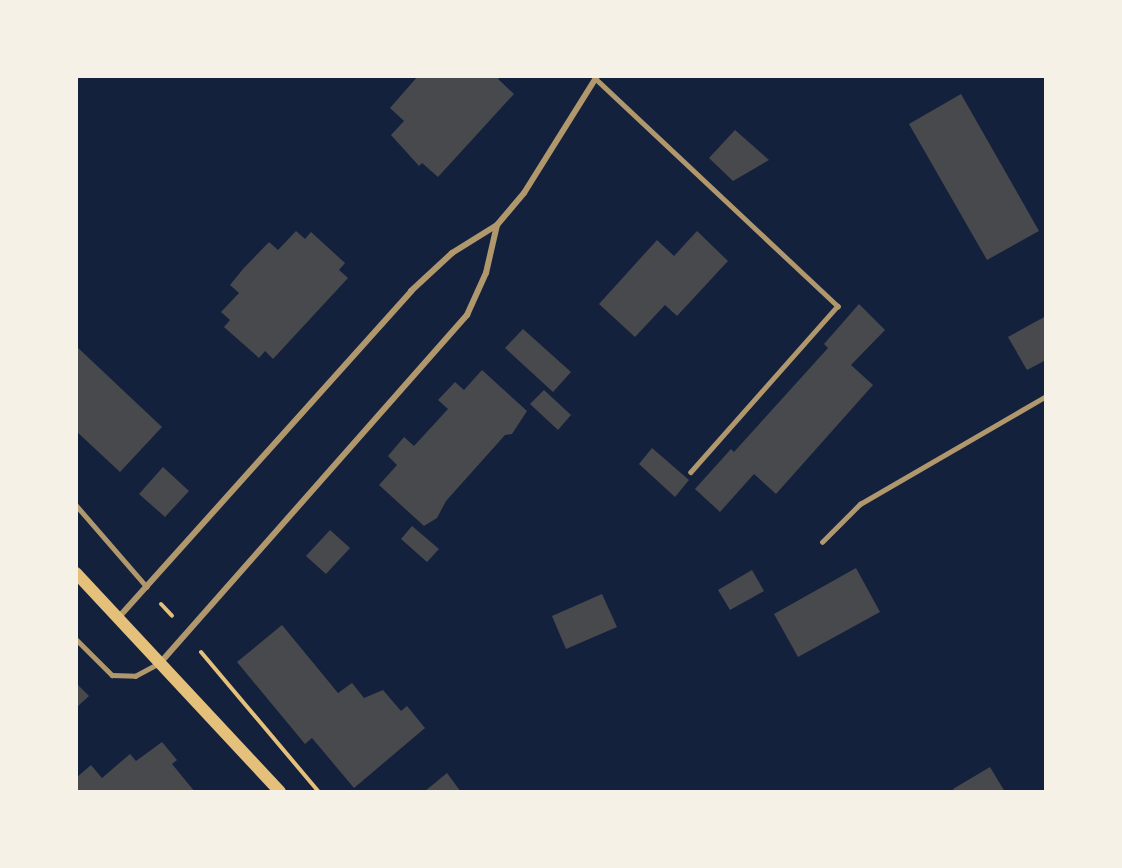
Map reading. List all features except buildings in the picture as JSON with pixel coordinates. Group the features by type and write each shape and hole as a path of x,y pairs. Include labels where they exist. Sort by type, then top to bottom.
{"main road":[{"path":"76,573 280,792"}],"street":[{"path":"119,617 424,277 497,225 530,183 596,78"},
{"path":"161,662 188,636 467,315 486,273 497,225"}],"lane":[{"path":"596,78 838,306 691,472"},
{"path":"822,542 860,504 1046,396"},
{"path":"76,505 147,587"},
{"path":"76,639 112,675 135,676 161,662"}],"path":[{"path":"147,587 319,792"}]}
